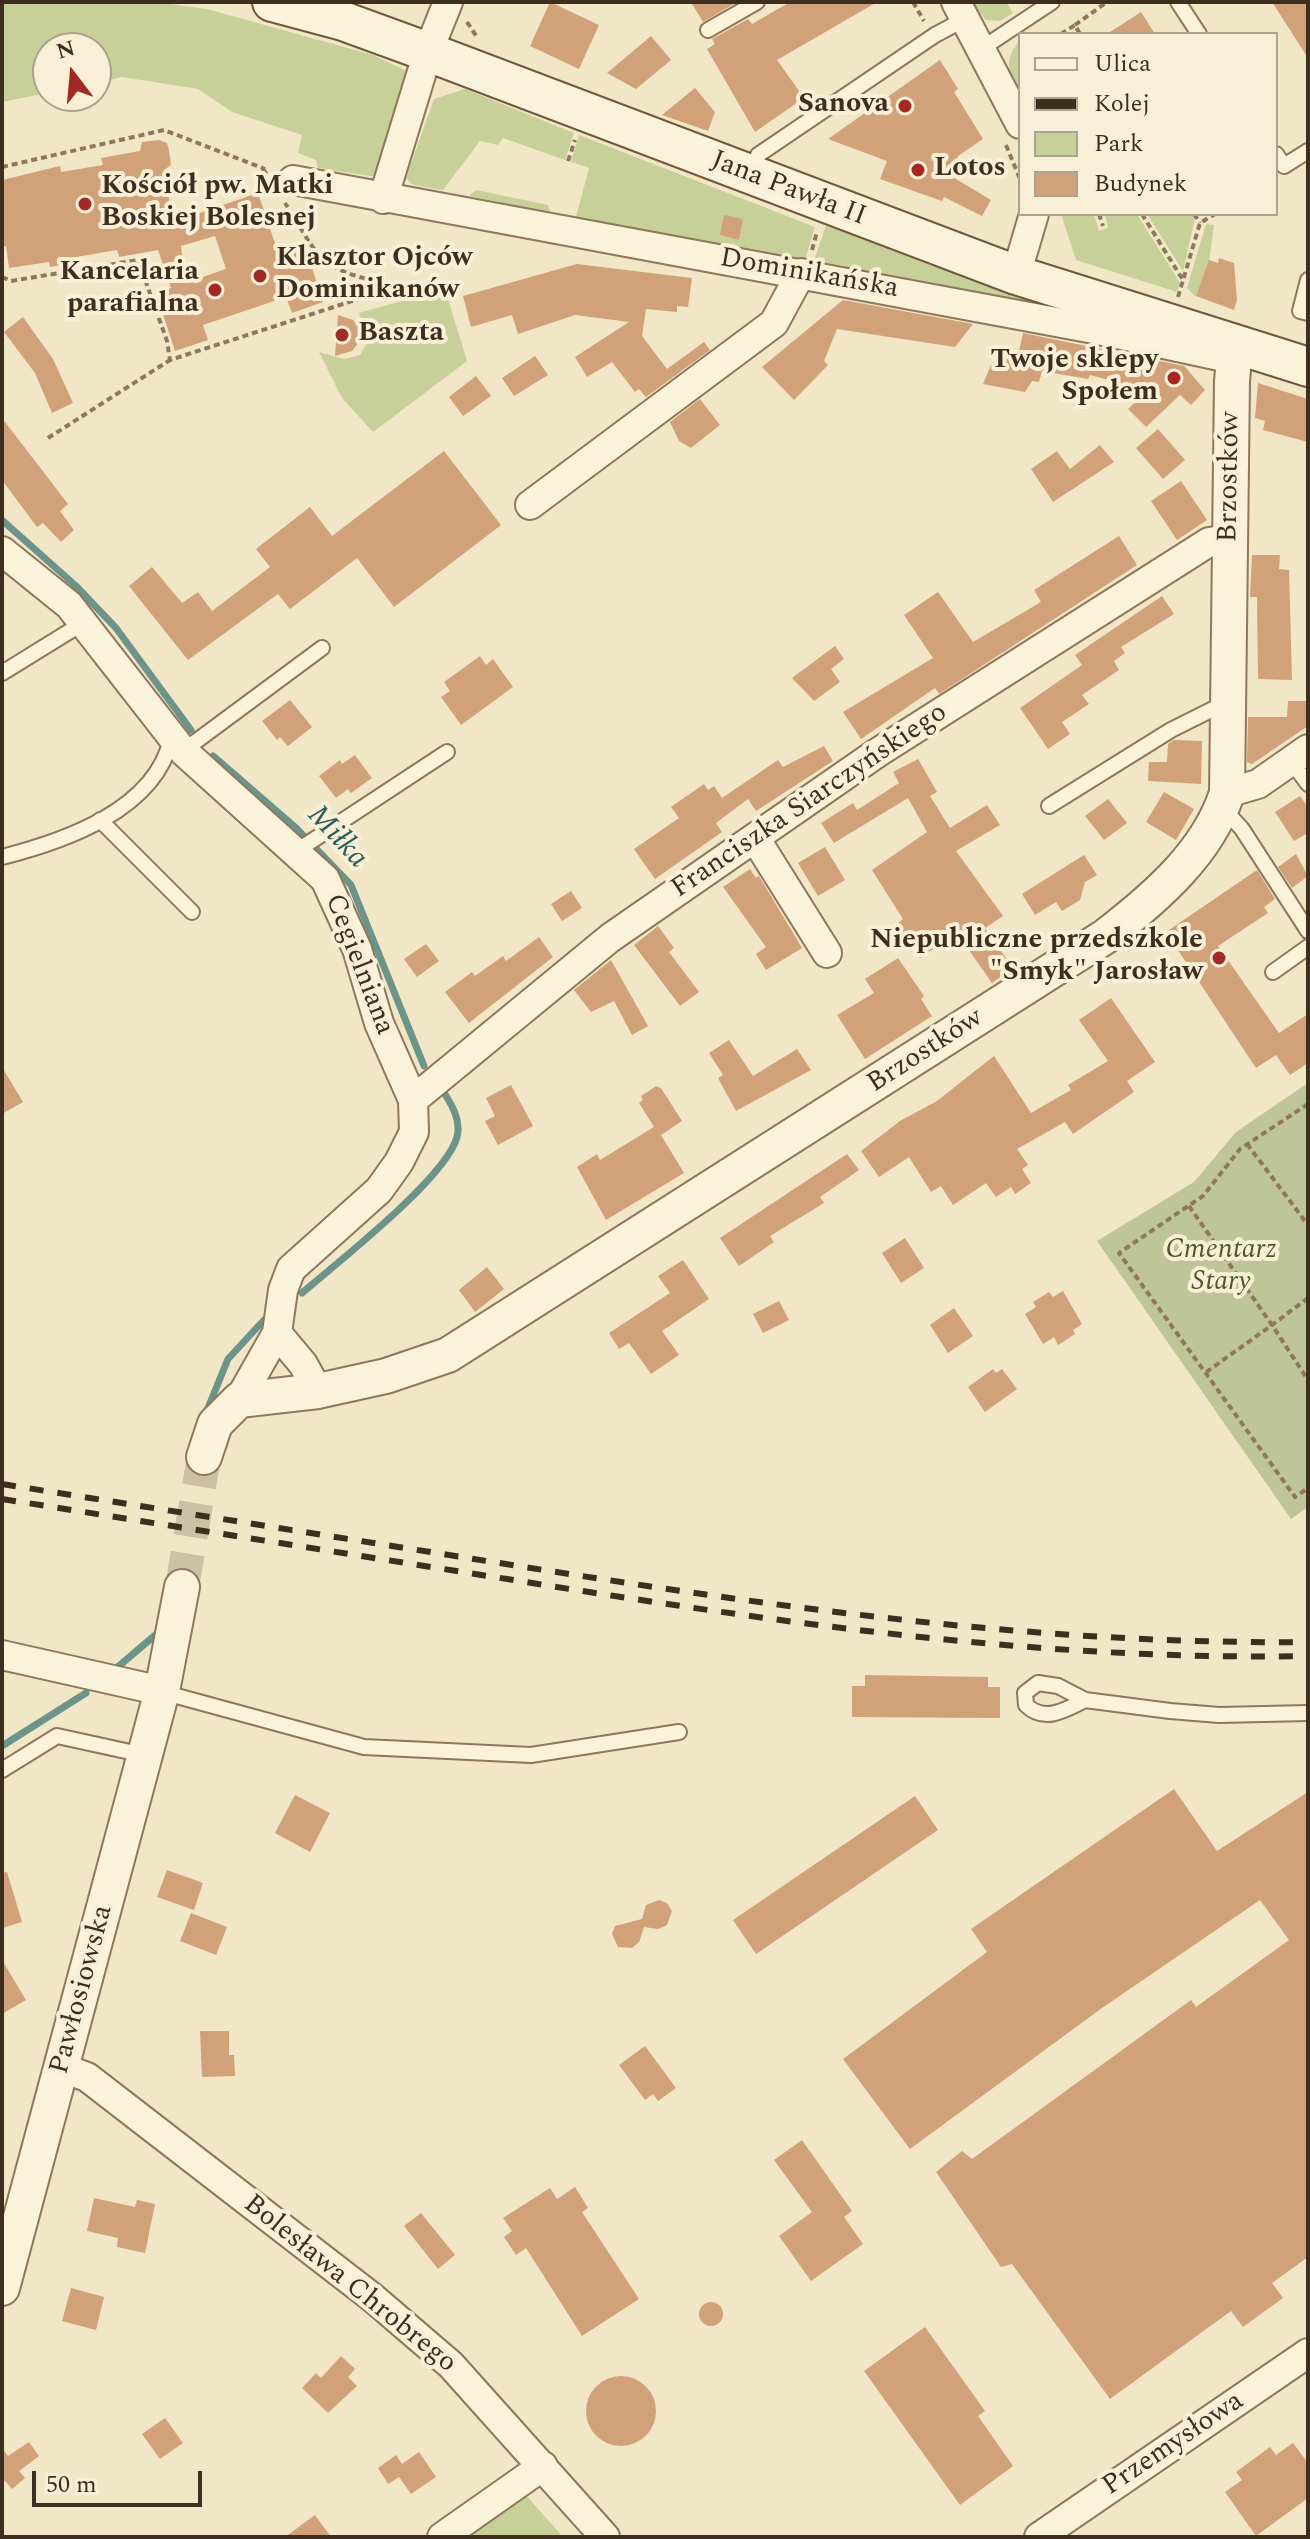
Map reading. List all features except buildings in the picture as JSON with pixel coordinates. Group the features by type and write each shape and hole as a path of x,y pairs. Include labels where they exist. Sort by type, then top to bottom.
{"main road":[{"name":"Jana Pawła II","path":"272,2 343,21 428,52 1016,275 1238,352 1308,367"}],"street":[{"path":"383,199 428,52 458,6"},
{"path":"960,11 1018,120"},
{"name":"Dominikańska","path":"281,184 805,269 1238,352"},
{"path":"1016,275 1033,216"},
{"path":"530,505 774,323 805,269"},
{"name":"Brzostków","path":"239,1400 318,1391 386,1376 448,1355 1106,936 1169,882 1195,851 1224,800 1229,701 1229,539 1238,352"},
{"name":"Franciszka Siarczyńskiego","path":"413,1100 610,938 877,753 1209,542 1229,539"},
{"name":"Cegielniana","path":"2,551 69,605 177,745 305,846 325,879 357,949 379,1023 413,1100 414,1132 399,1162 379,1190 291,1269 283,1290 277,1333 239,1400"},
{"path":"1224,800 1258,784 1300,755"},
{"path":"755,838 827,953"},
{"path":"277,1333 303,1364 318,1391"},
{"path":"204,1457 215,1424 239,1400"},
{"name":"Pawłosiowska","path":"2,2288 162,1691 182,1587"},
{"path":"2,1655 162,1691"},
{"name":"Bolesława Chrobrego","path":"63,2068 87,2077 373,2298 451,2365 605,2537"},
{"name":"Przemysłowa","path":"1039,2537 1308,2353"},
{"path":"442,2537 543,2466"}],"lane":[{"path":"708,30 757,2"},
{"path":"981,49 1052,2"},
{"path":"1178,2 1198,32"},
{"path":"749,176 758,155 935,35 960,11"},
{"path":"1278,157 1284,166 1308,151"},
{"path":"1308,280 1300,311 1308,313"},
{"path":"2,673 83,623"},
{"path":"2,857 48,844 100,820 154,779 168,753 177,745 322,648"},
{"path":"1049,806 1171,730 1229,701"},
{"path":"305,846 447,752"},
{"path":"1300,755 1308,784"},
{"path":"1224,800 1308,931"},
{"path":"100,820 192,912"},
{"path":"1273,972 1308,947"},
{"path":"162,1691 364,1747 531,1755 679,1732"},
{"path":"1085,1700 1219,1715 1308,1713"},
{"path":"2,1770 57,1736 144,1755"}],"path":[{"path":"1064,32 1107,2"},
{"path":"458,6 470,31 481,42"},
{"path":"1075,25 1079,32"},
{"path":"2,167 164,130 263,169 281,184 325,264 337,272 371,280 376,288 374,294 170,360 48,438"},
{"path":"568,161 576,134"},
{"path":"263,169 281,184"},
{"path":"1100,216 1103,226"},
{"path":"1143,216 1183,280"},
{"path":"1195,216 1200,223"},
{"path":"1177,301 1200,223 1212,216"},
{"path":"805,269 819,224"},
{"path":"2,277 11,281 138,260 167,341 170,360"},
{"path":"1308,1104 1231,1158 1203,1196 1119,1253 1295,1497 1308,1488"},
{"path":"1247,1144 1308,1225"},
{"path":"1189,1206 1308,1380"},
{"path":"1205,1373 1308,1298"}],"green space":[{"path":"2,2 156,2 207,9 373,55 409,72 377,177 318,168 316,160 298,153 302,135 232,112 198,89 122,77 112,79 112,32 32,32 32,96 2,102"},
{"path":"971,2 1006,2 1013,13 1000,21 986,20"},
{"path":"1018,43 1018,91 1009,68"},
{"path":"465,89 574,133 565,160 503,138 498,145 480,141 443,190 413,185 406,178 434,99"},
{"path":"579,135 815,227 805,260 576,217 589,168 571,162"},
{"path":"476,190 548,205 550,212 469,196"},
{"path":"1062,216 1095,216 1099,231 1108,228 1105,216 1138,216 1180,283 1177,292 1076,260"},
{"path":"1148,216 1195,218 1183,271"},
{"path":"1206,224 1214,225 1209,261 1196,297 1187,288"},
{"path":"826,225 929,265 1161,339 845,272 845,266 814,261"},
{"path":"445,289 467,361 373,432 342,398 319,352 344,359 360,355 369,340 359,313"},
{"name":"Cmentarz Stary","path":"1308,1083 1308,1507 1291,1519 1097,1241 1194,1182 1236,1132"},
{"path":"524,2493 563,2537 461,2537"}],"waterway":[{"name":"Miłka","path":"2,520 76,586 116,628 191,730"},
{"name":"Miłka","path":"213,756 296,828 351,885 424,1066"},
{"name":"Miłka","path":"302,1293 389,1219 449,1154 457,1137 458,1123 440,1086"},
{"name":"Miłka","path":"206,1413 228,1359 264,1320"},
{"name":"Miłka","path":"113,1671 160,1631"},
{"name":"Miłka","path":"2,1746 86,1693"}],"tunnel":[{"path":"182,1587 204,1457"}],"railway":[{"path":"2,1484 809,1609 1108,1637 1308,1642"},
{"path":"2,1499 628,1598 918,1637 1113,1652 1308,1656"}],"place":[{"name":"Sanova","path":"905,106"},
{"name":"Lotos","path":"918,170"},
{"name":"Kościół pw. Matki Boskiej Bolesnej","path":"85,204"},
{"name":"Klasztor Ojców Dominikanów","path":"260,276"},
{"name":"Kancelaria parafialna","path":"215,290"},
{"name":"Baszta","path":"342,335"},
{"name":"Twoje sklepy Społem","path":"1174,378"},
{"name":"Niepubliczne przedszkole \"Smyk\" Jarosław","path":"1219,958"}]}
